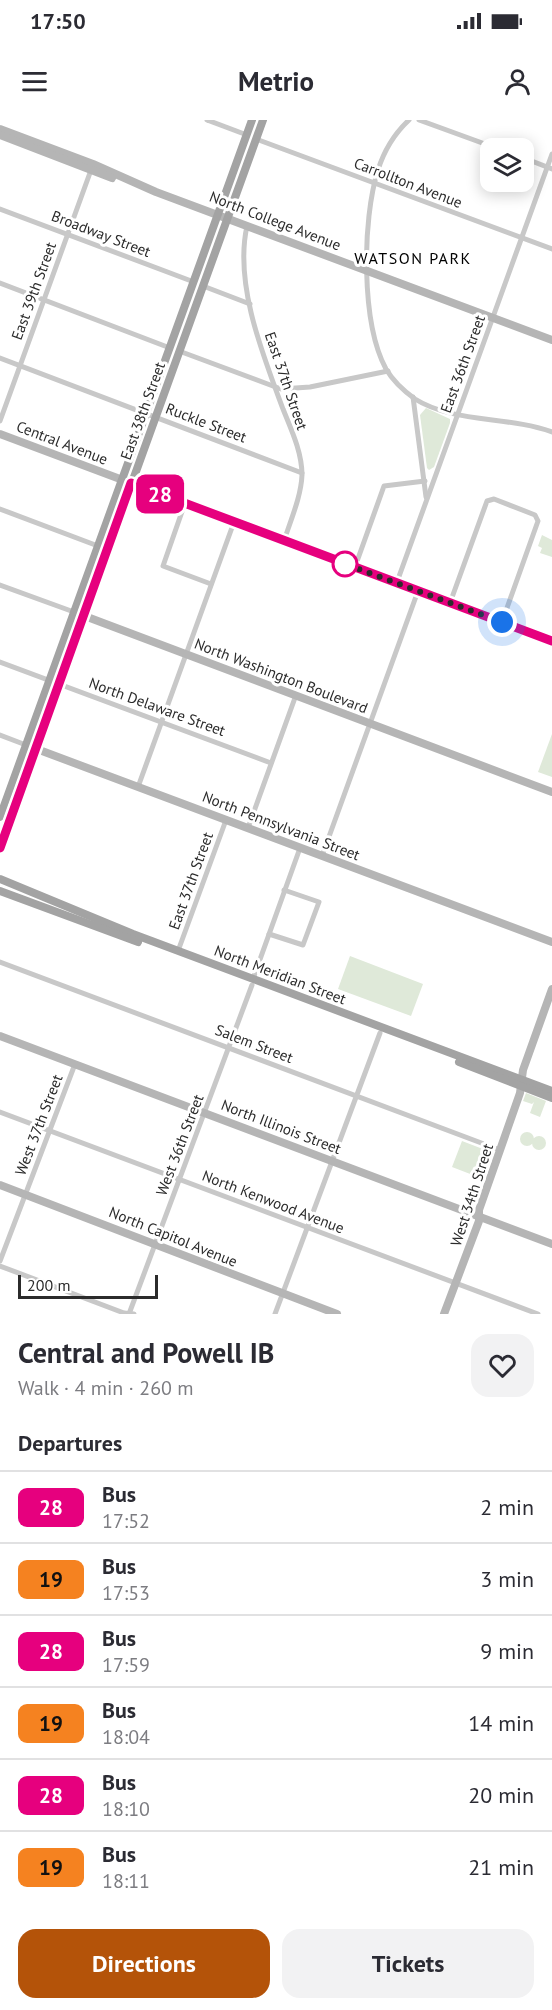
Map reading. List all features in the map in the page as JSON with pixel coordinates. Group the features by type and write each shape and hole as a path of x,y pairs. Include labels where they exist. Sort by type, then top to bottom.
{"main road":[{"name":"East 38th Street","path":"0,817 252,120"},
{"name":"East 38th Street","path":"0,848 263,120"},
{"name":"North College Avenue","path":"0,129 156,192 552,340"},
{"name":"North College Avenue","path":"0,135 144,190 156,192"},
{"name":"Central Avenue","path":"0,434 552,641"},
{"name":"North Washington Boulevard","path":"74,612 552,792"},
{"name":"North Pennsylvania Street","path":"26,745 552,942"},
{"name":"North Meridian Street","path":"0,879 380,1033 521,1083 552,1091"},
{"name":"North Meridian Street","path":"0,891 253,982 521,1083 552,1098"},
{"name":"West 34th Street","path":"444,1314 479,1216 552,989"},
{"name":"North Illinois Street","path":"0,1036 552,1244"},
{"name":"North Capitol Avenue","path":"0,1185 337,1314"}],"street":[{"path":"207,120 247,135"},
{"path":"409,120 388,146 374,183 369,225 368,271 374,333 388,371 413,397 438,410 457,415 516,422 552,432"},
{"path":"419,120 480,142"},
{"name":"Carrollton Avenue","path":"256,139 552,249"},
{"name":"East 36th Street","path":"397,582 521,238 550,168 552,154"},
{"path":"534,162 550,168"},
{"name":"East 39th Street","path":"0,421 91,170"},
{"name":"Broadway Street","path":"0,209 194,282"},
{"name":"East 37th Street","path":"248,226 246,257 250,304 261,349 297,447 302,473 299,493 284,541"},
{"path":"0,283 170,348"},
{"path":"203,286 250,304"},
{"path":"179,351 275,387 303,388 388,371"},
{"name":"Ruckle Street","path":"0,358 302,473"},
{"path":"413,397 426,501"},
{"path":"355,567 384,486 424,482"},
{"path":"450,603 487,501 492,498 514,506 535,515 538,522 502,622"},
{"path":"185,503 163,566 211,584"},
{"path":"0,509 98,546"},
{"path":"138,787 234,522"},
{"name":"North Washington Boulevard","path":"0,585 74,612"},
{"path":"322,856 418,591"},
{"name":"North Delaware Street","path":"0,662 271,763"},
{"path":"248,828 296,695"},
{"name":"North Pennsylvania Street","path":"0,735 26,745"},
{"name":"East 37th Street","path":"178,951 226,820"},
{"path":"253,982 300,848"},
{"path":"269,934 303,945 319,903 284,890"},
{"name":"Salem Street","path":"0,962 500,1150"},
{"name":"West 36th Street","path":"129,1314 253,982"},
{"path":"275,1314 380,1033"},
{"name":"West 37th Street","path":"0,1261 75,1064"},
{"name":"North Kenwood Avenue","path":"0,1112 538,1314"},
{"path":"0,1266 134,1314"}],"green space":[{"path":"426,408 450,419 434,467 429,470 420,415"},
{"path":"542,535 552,540 552,557 540,553 542,548 538,546"},
{"path":"552,734 552,777 538,772"},
{"path":"350,956 423,984 411,1016 338,989"},
{"path":"526,1093 546,1101 540,1117 530,1113 534,1102 532,1104 523,1101"},
{"path":"527,1132 532,1134 534,1139 532,1144 527,1146 522,1144 520,1139 522,1134"},
{"path":"539,1136 544,1138 546,1143 544,1148 539,1150 534,1148 532,1143 534,1138"},
{"path":"462,1141 488,1151 487,1154 490,1156 483,1175 480,1173 478,1177 452,1167"}],"bus line":[{"name":"28","path":"0,848 131,483 552,641"}],"district":[{"name":"WATSON PARK","path":"413,258"}],"route":[{"path":"345,564 337,561 502,622"}]}
